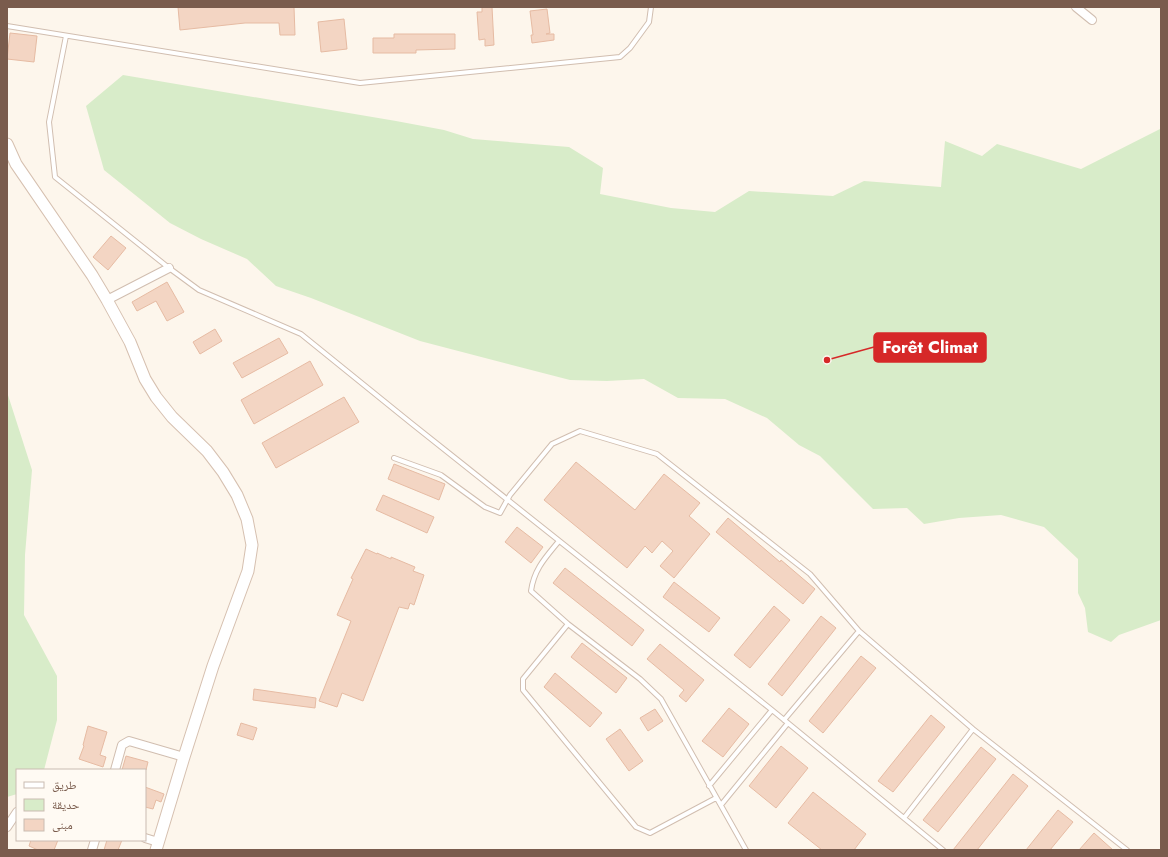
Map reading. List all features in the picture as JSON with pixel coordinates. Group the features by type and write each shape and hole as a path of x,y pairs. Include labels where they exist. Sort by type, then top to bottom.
{"main road":[{"path":"7,144 16,164 92,275 107,300 130,342 145,379 156,397 172,417 207,451 223,472 237,495 247,519 252,545 248,571 213,666 157,846"}],"street":[{"path":"1076,7 1092,20"},
{"path":"107,300 168,268"},
{"path":"115,769 122,746 128,741 184,757"},
{"path":"7,827 16,814"},
{"path":"146,839 157,846"}],"lane":[{"path":"7,26 360,83 620,57 630,48 649,22 651,7"},
{"path":"66,36 49,122 56,177 168,268 199,290 301,334 507,500 772,710 943,850"},
{"path":"394,458 441,475 485,507 500,512 507,500 552,444 580,430 657,454 810,574 859,631 973,729 1128,850"},
{"path":"559,541 537,569 532,581 531,591 568,624 640,679 661,699 746,850"},
{"path":"568,624 523,679 523,690 636,827 650,833 716,798"},
{"path":"721,805 859,631"},
{"path":"709,786 772,710"},
{"path":"904,818 973,729"}],"green space":[{"path":"123,75 396,121 444,130 473,139 569,147 603,168 600,194 671,208 715,212 749,191 833,196 864,181 941,187 945,141 982,156 997,144 1081,169 1160,129 1161,125 1161,620 1119,635 1111,642 1088,632 1085,608 1078,593 1078,559 1044,527 1001,515 959,518 924,524 907,508 873,509 820,456 799,445 767,418 725,399 678,398 644,379 607,381 570,380 420,341 311,298 276,286 247,259 201,239 170,223 104,170 86,106"},
{"path":"7,392 32,470 25,555 24,615 57,676 57,720 44,769 16,769 16,794 7,797"}],"building":[{"path":"178,7 294,7 295,35 280,35 279,23 245,23 180,30"},
{"path":"482,7 492,7 494,45 485,46 485,39 479,40 477,12 482,12"},
{"path":"547,9 550,33 546,34 554,34 554,40 532,43 531,35 533,35 530,11"},
{"path":"344,19 347,49 321,52 318,22"},
{"path":"10,33 37,36 34,62 7,59"},
{"path":"394,34 455,34 455,49 416,50 416,53 373,53 373,38 394,38"},
{"path":"111,236 126,248 108,270 93,257"},
{"path":"167,282 184,312 167,321 156,301 137,311 132,302"},
{"path":"215,329 222,341 200,354 193,342"},
{"path":"279,338 288,353 242,378 233,363"},
{"path":"310,361 323,385 254,424 241,400"},
{"path":"344,397 359,422 276,468 262,443"},
{"path":"576,462 635,510 664,474 700,503 689,516 710,534 674,578 660,566 673,551 662,541 652,553 645,546 627,568 544,500"},
{"path":"394,464 445,484 439,500 388,479"},
{"path":"383,495 434,517 427,533 376,510"},
{"path":"728,518 780,562 781,560 815,589 803,604 716,532"},
{"path":"517,527 543,547 531,563 505,542"},
{"path":"366,549 415,567 413,571 424,575 414,605 410,603 408,609 399,607 363,701 342,693 337,707 319,701 351,621 337,615 353,579 351,578"},
{"path":"565,568 644,630 632,646 553,583"},
{"path":"674,582 720,618 709,632 663,597"},
{"path":"774,606 790,620 750,668 734,655"},
{"path":"821,616 836,628 782,696 768,684"},
{"path":"582,643 627,678 616,693 571,657"},
{"path":"660,644 704,680 686,702 679,696 684,690 647,659"},
{"path":"861,656 876,668 823,733 809,721"},
{"path":"555,673 602,713 590,727 544,687"},
{"path":"254,689 316,698 315,708 253,700"},
{"path":"729,708 749,724 723,757 702,741"},
{"path":"655,709 663,721 648,731 640,718"},
{"path":"931,715 945,727 893,792 878,781"},
{"path":"241,723 257,728 253,740 237,735"},
{"path":"88,726 107,732 100,755 106,757 103,767 79,759 84,746"},
{"path":"620,729 643,761 629,771 606,739"},
{"path":"781,746 808,768 776,808 749,786"},
{"path":"981,747 996,759 938,832 923,820"},
{"path":"126,756 148,762 146,770 122,769"},
{"path":"1013,774 1028,786 977,850 953,850"},
{"path":"146,787 164,794 161,802 156,800 153,809 146,807"},
{"path":"813,792 866,834 854,850 822,850 788,823"},
{"path":"1058,810 1073,822 1050,850 1026,850"},
{"path":"1094,833 1113,850 1079,850"},
{"path":"31,841 58,841 54,850 38,850 29,846"},
{"path":"107,841 122,841 118,850 104,850"}],"place":[{"name":"Forêt Climat","path":"827,360"}]}
